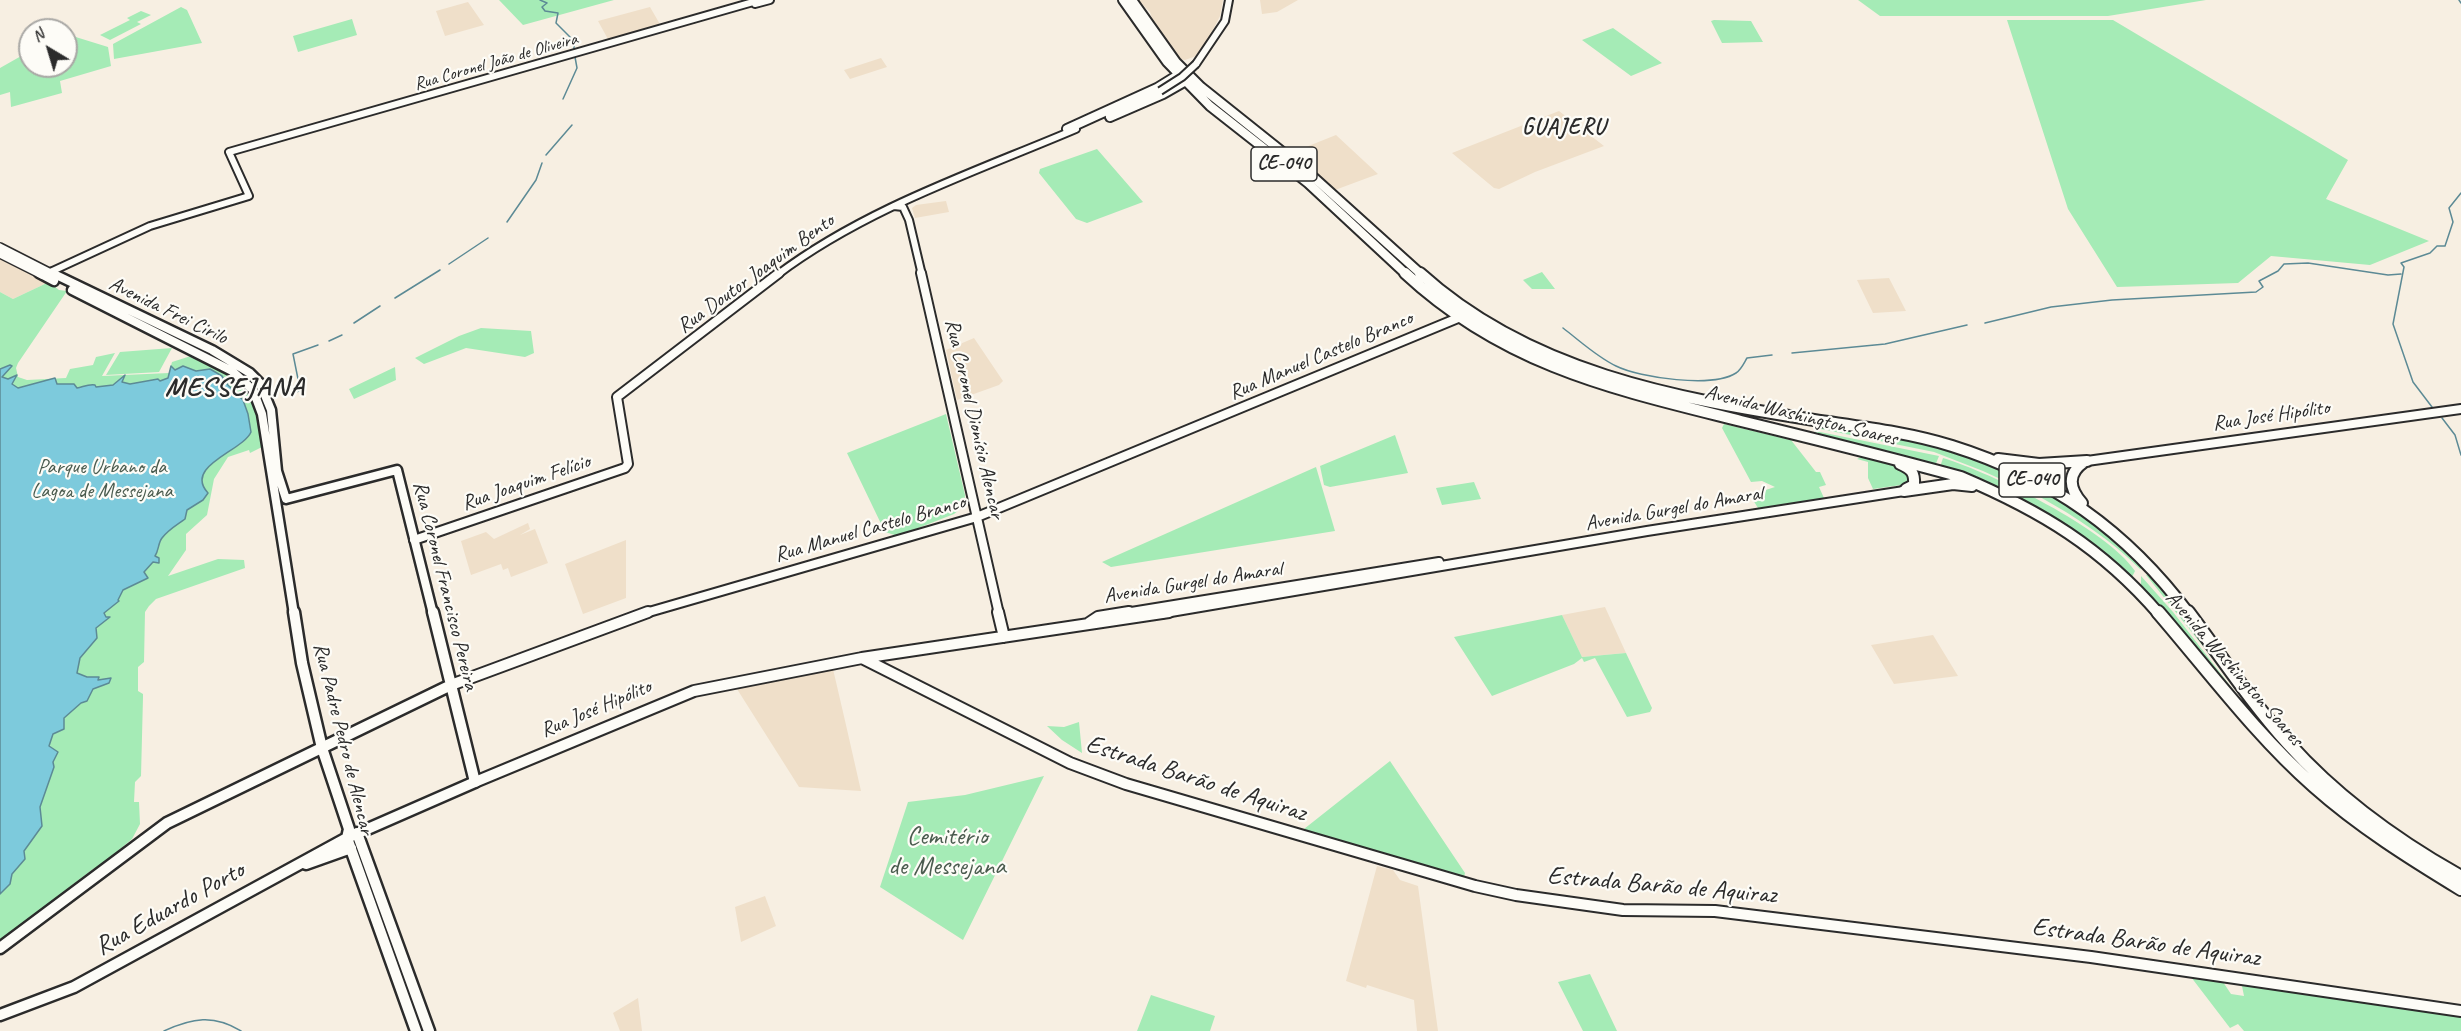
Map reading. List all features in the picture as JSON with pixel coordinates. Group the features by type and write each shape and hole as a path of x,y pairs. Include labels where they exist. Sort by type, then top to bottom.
{"highway":[{"name":"Avenida Washington Soares","path":"1123,0 1151,41 1181,78 1232,124 1308,183 1417,285 1458,318 1542,363 1616,390 1943,471 1992,490 2053,522 2117,568 2153,605 2256,726 2314,786 2396,850 2461,889"},
{"name":"Avenida Washington Soares","path":"1132,0 1176,62 1218,103 1310,174 1445,296 1468,314 1510,338 1575,368 1646,390 1938,441 2031,479 2093,514 2162,577 2264,715 2303,759 2376,821 2427,857 2461,877"},
{"path":"1083,127 1163,94 1181,78"},
{"path":"1067,129 1181,78"},
{"path":"1972,453 2026,463 2073,466 2087,460"},
{"path":"1881,455 1913,472 1916,479 1914,485 1904,491"},
{"path":"2073,466 2070,482 2072,489 2093,514"},
{"path":"1904,491 1953,484 1992,490"}],"main road":[{"name":"Rua Doutor Joaquim Bento","path":"1023,151 1083,127"},
{"name":"Rua Doutor Joaquim Bento","path":"1023,151 1026,147 1067,129"},
{"name":"Rua Doutor Joaquim Bento","path":"617,398 819,246 894,206 924,193"},
{"name":"Avenida Frei Cirilo","path":"0,247 46,274 238,374 253,390 259,403 270,447"},
{"name":"Avenida Frei Cirilo","path":"0,254 46,274"},
{"name":"Rua Coronel Francisco Pereira","path":"270,447 286,499 397,470 475,782"},
{"name":"Rua Padre Pedro de Alencar","path":"270,447 301,659 322,748 352,840 429,1031"},
{"path":"0,948 166,823 451,685"},
{"name":"Rua José Hipólito","path":"352,840 475,782"},
{"name":"Rua Padre Pedro de Alencar","path":"352,840 370,885 416,1031"},
{"name":"Rua Eduardo Porto","path":"0,1015 74,987 290,869 352,840"}],"street":[{"name":"Rua Coronel João de Oliveira","path":"230,153 760,0"},
{"name":"Rua Coronel João de Oliveira","path":"230,153 770,0"},
{"name":"Rua Doutor Joaquim Bento","path":"1067,129 1083,127 1160,91 1182,77 1196,64 1225,21 1229,0"},
{"name":"Rua Doutor Joaquim Bento","path":"924,193 1023,151"},
{"path":"46,274 135,232 249,196 230,153"},
{"path":"894,206 901,206 906,210 924,193"},
{"name":"Rua Coronel Dionísio Alencar","path":"906,210 1004,637"},
{"name":"Rua Manuel Castelo Branco","path":"451,685 627,618 977,517 1458,318"},
{"name":"Rua Joaquim Felício","path":"414,540 615,472 628,464 617,398"},
{"name":"Rua José Hipólito","path":"2087,460 2461,409"},
{"name":"Avenida Gurgel do Amaral","path":"862,658 1450,566 1647,531 1904,491"},
{"name":"Rua José Hipólito","path":"475,782 677,697 862,658"},
{"name":"Estrada Barão de Aquiraz","path":"862,658 1070,763 1126,784 1474,886 1599,908 1725,912 2080,955 2461,1011"}],"shaded area":[{"path":"1138,0 1223,0 1220,16 1210,36 1196,56 1185,60 1180,59 1153,22 1150,12"},
{"path":"1260,0 1298,0 1277,12 1262,14"},
{"path":"468,2 484,25 445,36 436,11"},
{"path":"650,7 661,26 609,41 598,21"},
{"path":"881,58 887,67 850,79 844,70"},
{"path":"1559,111 1604,146 1535,172 1499,189 1494,188 1452,153"},
{"path":"1336,135 1378,174 1335,190 1291,153"},
{"path":"946,201 949,212 915,218 912,208 916,205"},
{"path":"0,257 49,282 13,299 0,292"},
{"path":"1889,278 1906,311 1873,313 1857,280"},
{"path":"974,338 1003,381 999,385 957,400 946,350"},
{"path":"528,523 530,529 520,535 535,529 548,563 511,577 508,568 503,570 501,564 471,575 461,541 486,532 494,539"},
{"path":"626,540 626,598 583,614 565,564"},
{"path":"1605,607 1626,653 1582,657 1562,615"},
{"path":"1933,635 1958,676 1894,684 1871,645"},
{"path":"833,669 861,791 799,787 737,689"},
{"path":"1377,866 1393,870 1400,880 1418,886 1438,1031 1417,1031 1414,1000 1346,981"},
{"path":"765,896 776,926 741,942 735,907"},
{"path":"638,998 642,1031 620,1031 613,1013"}],"green space":[{"path":"499,0 614,0 523,25"},
{"path":"1858,0 2206,0 2108,16 1880,16"},
{"path":"181,7 187,10 202,43 114,59 113,44"},
{"path":"141,11 151,15 137,22 141,24 110,40 100,35 130,20 127,18"},
{"path":"352,19 357,35 298,52 293,36"},
{"path":"2007,20 2113,20 2348,160 2326,199 2429,241 2370,265 2271,256 2238,283 2117,287 2068,209"},
{"path":"1711,21 1751,21 1763,42 1722,43"},
{"path":"1613,28 1662,63 1631,76 1582,40"},
{"path":"78,38 108,47 111,66 78,76"},
{"path":"18,58 18,78 70,78 60,81 62,93 11,107 10,92 0,95 0,68"},
{"path":"1097,149 1143,202 1087,223 1076,219 1039,173 1040,169"},
{"path":"1542,272 1555,289 1532,289 1523,280"},
{"name":"Parque Urbano da Lagoa de Messejana","path":"49,282 59,290 67,291 18,363 16,368 18,377 27,380 66,378 70,369 93,365 96,357 115,353 102,376 169,373 172,362 194,355 226,372 245,388 255,411 262,447 250,453 249,450 228,457 214,479 207,515 186,534 186,550 168,576 218,559 244,560 245,568 156,599 145,612 144,662 138,667 138,691 143,694 141,776 135,782 134,802 139,802 140,824 132,839 100,866 93,869 0,941 0,292 13,299"},
{"path":"481,328 531,331 534,353 525,357 466,348 424,364 415,358 459,336"},
{"path":"172,348 159,372 106,375 120,352"},
{"path":"395,367 396,380 354,399 349,389"},
{"path":"946,414 965,495 964,506 954,514 898,536 885,532 847,453"},
{"path":"1724,424 1791,440 1816,472 1820,472 1826,485 1819,487 1824,498 1758,508 1750,495 1775,487 1762,481 1751,482 1722,428"},
{"path":"1822,425 1934,443 1999,468 2043,489 2037,496 1934,452 1816,428"},
{"path":"1815,431 1939,456 1935,466 1816,435"},
{"path":"1395,435 1408,473 1330,487 1324,485 1320,466"},
{"path":"1861,457 1893,465 1909,476 1909,480 1901,485 1873,489 1868,478 1868,462 1857,459"},
{"path":"1943,458 2018,489 2075,521 2121,555 2135,571 2132,577 2079,535 1940,467"},
{"path":"1316,467 1335,531 1111,567 1102,562"},
{"path":"1474,482 1481,499 1442,505 1436,488"},
{"path":"2046,492 2103,526 2143,567 2140,569 2093,530 2040,497"},
{"path":"2149,574 2158,579 2263,721 2146,575"},
{"path":"2141,576 2173,612 2259,723 2141,587"},
{"path":"1562,615 1582,657 1626,653 1652,708 1650,712 1627,717 1595,658 1584,662 1582,658 1574,664 1492,696 1454,637"},
{"path":"1079,722 1082,753 1062,740 1047,726 1064,727"},
{"path":"1390,761 1465,873 1464,877 1304,832 1304,829"},
{"name":"Cemitério de Messejana","path":"1044,776 963,940 880,887 908,802 965,795"},
{"path":"1590,974 1617,1031 1583,1031 1558,982"},
{"path":"2191,977 2223,982 2231,994 2244,996 2242,986 2461,1006 2461,1031 2244,1031 2238,1024 2230,1028"},
{"path":"1151,995 1215,1016 1210,1031 1137,1031"}],"water":[{"name":"Parque Urbano da Lagoa de Messejana","path":"12,366 2,377 8,379 17,375 12,384 18,388 55,378 57,384 74,384 77,388 90,385 96,387 113,385 125,375 122,382 130,384 168,378 171,366 175,370 183,366 196,371 210,369 222,376 243,400 251,432 246,439 209,467 203,475 202,483 208,493 203,500 187,510 185,519 162,538 155,556 159,558 159,563 153,562 144,572 148,578 123,590 119,601 104,613 106,617 110,617 96,628 97,638 80,658 77,673 87,677 99,677 98,680 111,678 109,683 93,689 87,701 81,703 64,718 64,729 53,734 49,746 58,752 40,807 42,826 24,851 25,859 12,874 10,884 0,894 0,369"}],"waterway":[{"path":"540,0 547,3 542,7 545,11 558,13 556,23 574,41 574,50"},
{"path":"563,99 577,68 575,57"},
{"path":"546,155 572,125"},
{"path":"507,222 536,180 542,163"},
{"path":"2432,407 2413,382 2393,324 2404,267 2401,263 2430,253 2437,246 2445,246 2453,222 2449,208 2461,193"},
{"path":"449,264 488,238"},
{"path":"1985,323 2051,307 2112,300 2256,292 2263,287 2259,281 2278,271 2284,264 2308,263 2388,275 2401,274"},
{"path":"395,298 440,270"},
{"path":"354,323 380,306"},
{"path":"1792,353 1885,344 1967,325"},
{"path":"1563,328 1616,366 1642,374 1676,380 1711,380 1725,377 1738,372 1747,358 1772,355"},
{"path":"329,341 342,335"},
{"path":"298,379 293,354 318,345"},
{"path":"283,396 299,391"},
{"path":"2442,418 2455,435 2461,455"},
{"path":"164,1031 184,1023 203,1020 222,1022 241,1031"}],"district":[{"name":"GUAJERU","path":"1564,128"},
{"name":"MESSEJANA","path":"235,388"}]}
